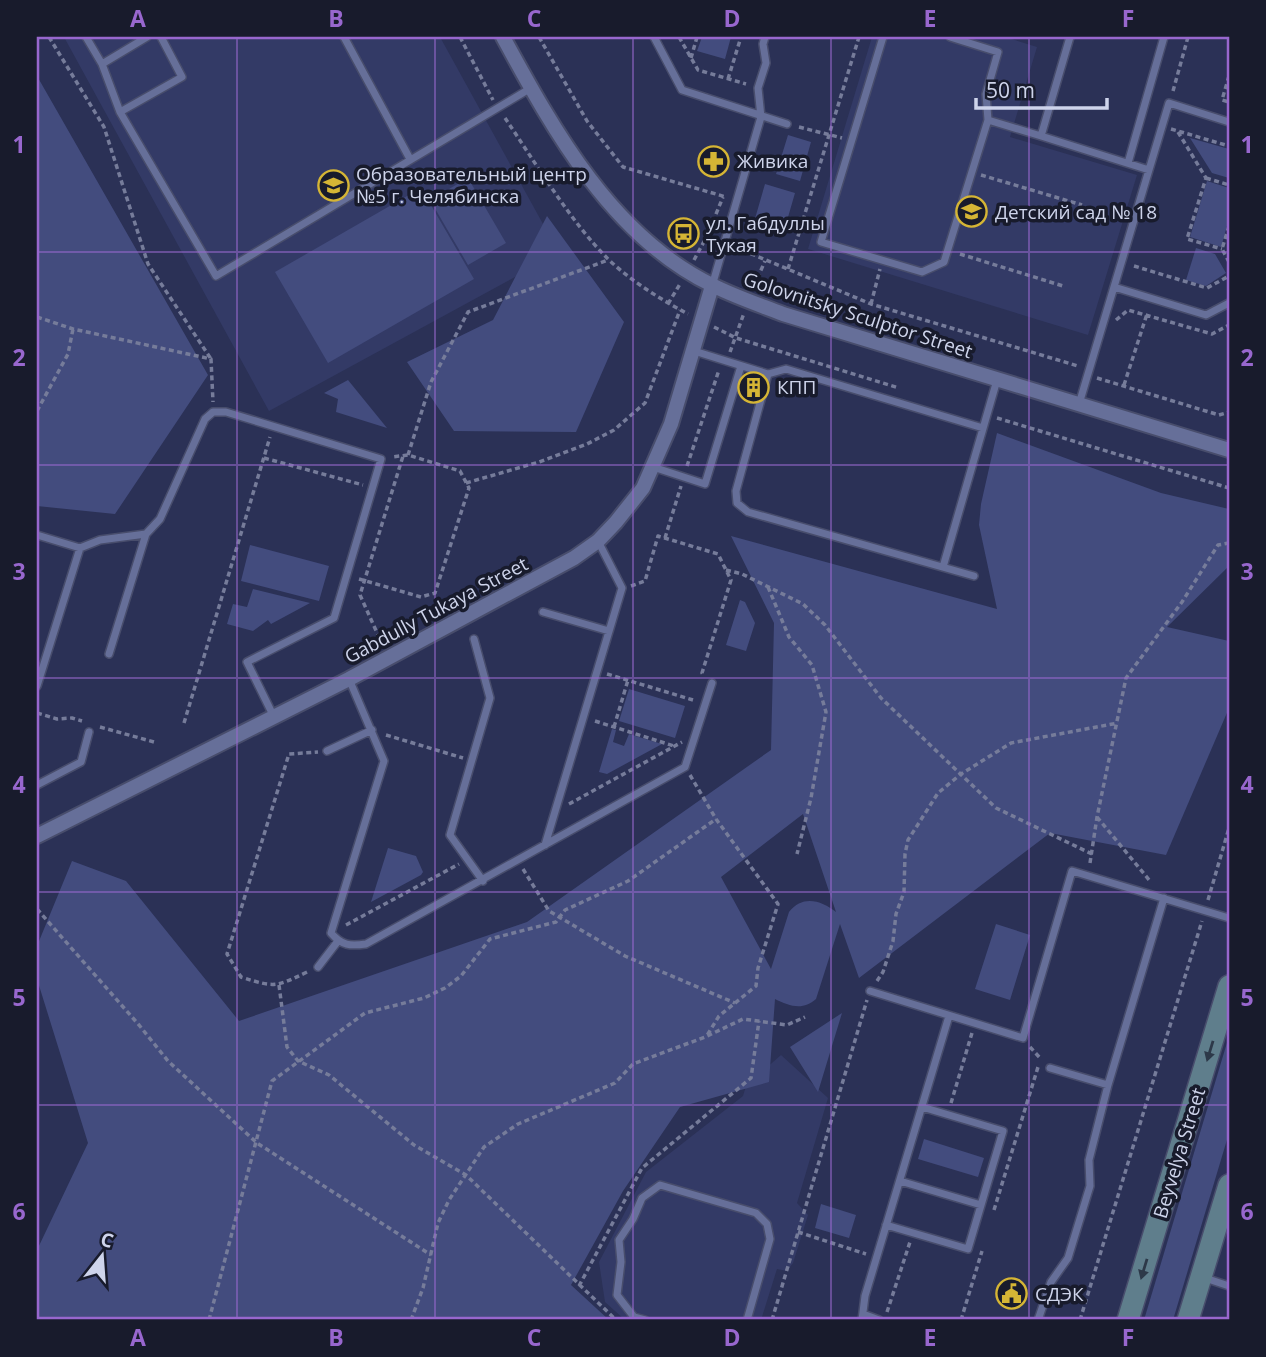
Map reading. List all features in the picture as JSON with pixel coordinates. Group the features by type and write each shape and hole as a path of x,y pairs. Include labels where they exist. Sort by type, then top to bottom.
{"main road":[{"name":"Beyvelya Street","path":"1128,1320 1229,986"},
{"path":"1188,1320 1229,1185"}],"street":[{"name":"Golovnitsky Sculptor Street","path":"503,37 563,143 613,206 640,236 712,286 783,314 1229,450"},
{"name":"Gabdully Tukaya Street","path":"37,836 349,679 574,558 598,541 643,488 671,424 712,286"}],"lane":[{"path":"86,37 102,64 120,112 216,276 531,88"},
{"path":"102,64 147,37"},
{"path":"120,112 181,77 160,37"},
{"path":"344,37 410,159"},
{"path":"654,37 682,90 786,124"},
{"path":"712,286 761,117 758,88 766,63 763,44 765,37"},
{"path":"883,37 821,242 922,272 944,262 988,120 986,94 998,52 950,37"},
{"path":"1041,136 1070,37"},
{"path":"1128,163 1164,37"},
{"path":"1079,404 1169,103 1229,122"},
{"path":"988,120 1149,170"},
{"path":"1114,287 1206,315 1229,303"},
{"path":"694,351 768,374 786,369 983,428"},
{"path":"652,467 705,484 741,366"},
{"path":"768,374 736,491 737,503 748,512 974,576"},
{"path":"943,567 997,380"},
{"path":"109,654 145,534 160,519 205,419 213,412 226,412 381,459 334,618 247,662 274,717"},
{"path":"37,535 80,548 100,540 145,534"},
{"path":"545,845 622,588 598,541"},
{"path":"37,686 80,548"},
{"path":"542,612 609,631"},
{"path":"474,639 490,698 450,835 483,881"},
{"path":"349,679 384,761 331,933 338,941 349,946 366,944 685,767 712,683"},
{"path":"327,751 372,730"},
{"path":"37,785 81,762 89,732"},
{"path":"870,990 1023,1038 1072,871 1229,918"},
{"path":"1038,1320 1051,1282 1068,1258 1090,1186 1089,1160 1108,1085 1164,898"},
{"path":"318,967 338,941"},
{"path":"882,1320 863,1317 865,1296 949,1016"},
{"path":"1050,1068 1108,1085"},
{"path":"886,1225 968,1249 1003,1131 922,1107"},
{"path":"900,1181 981,1206"},
{"path":"645,1320 634,1317 617,1295 621,1262 619,1240 633,1219 642,1198 660,1185 756,1213 767,1224 770,1239 747,1320"},
{"path":"1201,1277 1229,1286"}],"path":[{"path":"49,37 104,127 148,264 211,359 213,412"},
{"path":"539,37 587,121 623,167 738,201"},
{"path":"678,37 698,70 758,88"},
{"path":"691,58 697,37"},
{"path":"728,79 741,37"},
{"path":"788,270 859,37"},
{"path":"1169,103 1186,37"},
{"path":"1229,76 1222,100 1229,102"},
{"path":"786,124 852,141"},
{"path":"1162,127 1229,146"},
{"path":"1178,132 1206,178 1229,185"},
{"path":"972,172 1082,205"},
{"path":"1206,178 1187,239 1222,249"},
{"path":"668,304 707,236 723,197"},
{"path":"1229,226 1222,249 1229,262"},
{"path":"707,236 871,304 1219,415 1229,412"},
{"path":"947,251 1063,286"},
{"path":"388,657 360,595 431,382 468,312 609,260"},
{"path":"871,304 882,260"},
{"path":"665,538 723,360 731,352 748,300 765,261"},
{"path":"1134,266 1207,288 1229,276"},
{"path":"1124,385 1151,298"},
{"path":"466,483 539,462 587,444 614,430 645,403 680,310"},
{"path":"1112,331 1116,320 1128,310 1212,334 1229,325"},
{"path":"37,317 73,329 211,359"},
{"path":"37,411 68,354 73,329"},
{"path":"1098,378 1102,367"},
{"path":"184,723 273,426"},
{"path":"347,575 421,597 435,593 469,488 460,471 405,456 381,459"},
{"path":"264,458 372,488"},
{"path":"622,588 645,581 658,536 718,554 731,580 702,673 712,683"},
{"path":"1088,876 1097,817 1126,678 1182,602 1218,545 1229,543"},
{"path":"726,570 742,574 803,604 825,625 881,698 996,808 1092,854"},
{"path":"768,586 789,637 812,665 826,712 811,798 797,854"},
{"path":"597,671 705,704"},
{"path":"614,727 628,680"},
{"path":"583,717 674,746"},
{"path":"772,1320 870,990 883,972 894,941 896,914 904,892 908,840 938,793 961,774 1011,743 1118,723"},
{"path":"372,730 471,761"},
{"path":"555,812 696,734"},
{"path":"318,967 279,985 268,986 241,977 228,954 289,754 327,751"},
{"path":"685,767 716,819 778,904 758,968 756,986 719,1016 705,1037"},
{"path":"1097,817 1164,898"},
{"path":"209,1320 272,1081 365,1013 424,998 444,988 461,976 490,939 556,922 565,910 628,881 716,819"},
{"path":"1080,1320 1229,828"},
{"path":"331,933 468,859"},
{"path":"518,861 548,911 625,956 735,1003"},
{"path":"37,909 168,1061 257,1143 431,1255"},
{"path":"279,985 287,1047 298,1061 328,1075 414,1145 466,1175 616,1320"},
{"path":"411,1320 423,1288 438,1223 449,1200 484,1147 517,1124 615,1083 633,1065 705,1037 743,1018 787,1025 805,1017"},
{"path":"579,1286 642,1168 751,1078 759,1021"},
{"path":"947,1115 975,1024"},
{"path":"993,1215 1041,1059 1023,1038"},
{"path":"798,1233 877,1258"},
{"path":"882,1320 913,1233"},
{"path":"961,1320 985,1241"}],"shaded area":[{"name":"Образовательный центр №5 г. Челябинска","path":"64,37 440,37 559,253 269,411"},
{"path":"702,37 731,37 725,59 697,51"},
{"name":"Детский сад № 18","path":"872,37 1005,37 1037,47 1010,137 1137,175 1088,335 808,249"},
{"path":"37,76 208,375 115,514 37,506"},
{"path":"788,135 811,142 800,181 776,174"},
{"path":"1190,138 1229,149 1229,178 1212,173"},
{"path":"468,178 506,243 468,265 430,200"},
{"path":"1207,181 1229,188 1229,219 1221,247 1190,237"},
{"path":"765,184 795,193 784,231 754,222"},
{"path":"421,188 474,279 328,363 275,272"},
{"path":"547,216 624,322 576,432 454,431 407,362 493,320"},
{"path":"1196,248 1215,254 1226,273 1206,286 1186,280"},
{"path":"348,380 387,428 336,412 338,399 324,393"},
{"path":"997,433 1161,493 1229,509 1229,566 1167,627 1229,641 1229,708 1166,855 1050,833 859,978 840,924 816,999 806,1005 796,1006 775,999 769,1082 680,1107 623,1191 571,1285 609,1320 37,1320 37,1250 88,1143 37,979 37,946 72,861 126,881 239,1021 527,922 771,750 774,623 731,536 997,609 979,525","holes":["803,814 836,912 819,902 806,901 794,906 789,912 771,969 721,877"]},
{"path":"250,545 329,566 319,601 241,581"},
{"path":"253,589 310,603 271,624 268,620 253,631 227,624 233,604 247,607"},
{"path":"740,600 745,602 755,623 746,651 726,645"},
{"path":"629,689 685,706 675,738 619,721"},
{"path":"612,729 616,730 613,742 624,746 629,734 662,744 607,774 599,772"},
{"path":"388,848 416,856 423,872 371,902"},
{"path":"996,924 1030,935 1010,1000 975,989"},
{"path":"842,1013 818,1092 790,1047"},
{"path":"1229,1036 1229,1133 1173,1320 1144,1320"},
{"path":"781,1055 828,1098 797,1203 808,1215 793,1263 787,1271 777,1269 761,1320 625,1320 605,1302 599,1262 646,1172 743,1096 746,1086"},
{"path":"924,1139 984,1158 978,1177 918,1159"},
{"path":"821,1204 856,1215 849,1238 815,1228"}],"place":[{"name":"Живика","path":"714,161"},
{"name":"Образовательный центр №5 г. Челябинска","path":"333,185"},
{"name":"Детский сад № 18","path":"972,212"},
{"name":"ул. Габдуллы Тукая","path":"683,234"},
{"name":"КПП","path":"754,387"},
{"name":"СДЭК","path":"1012,1294"}]}
